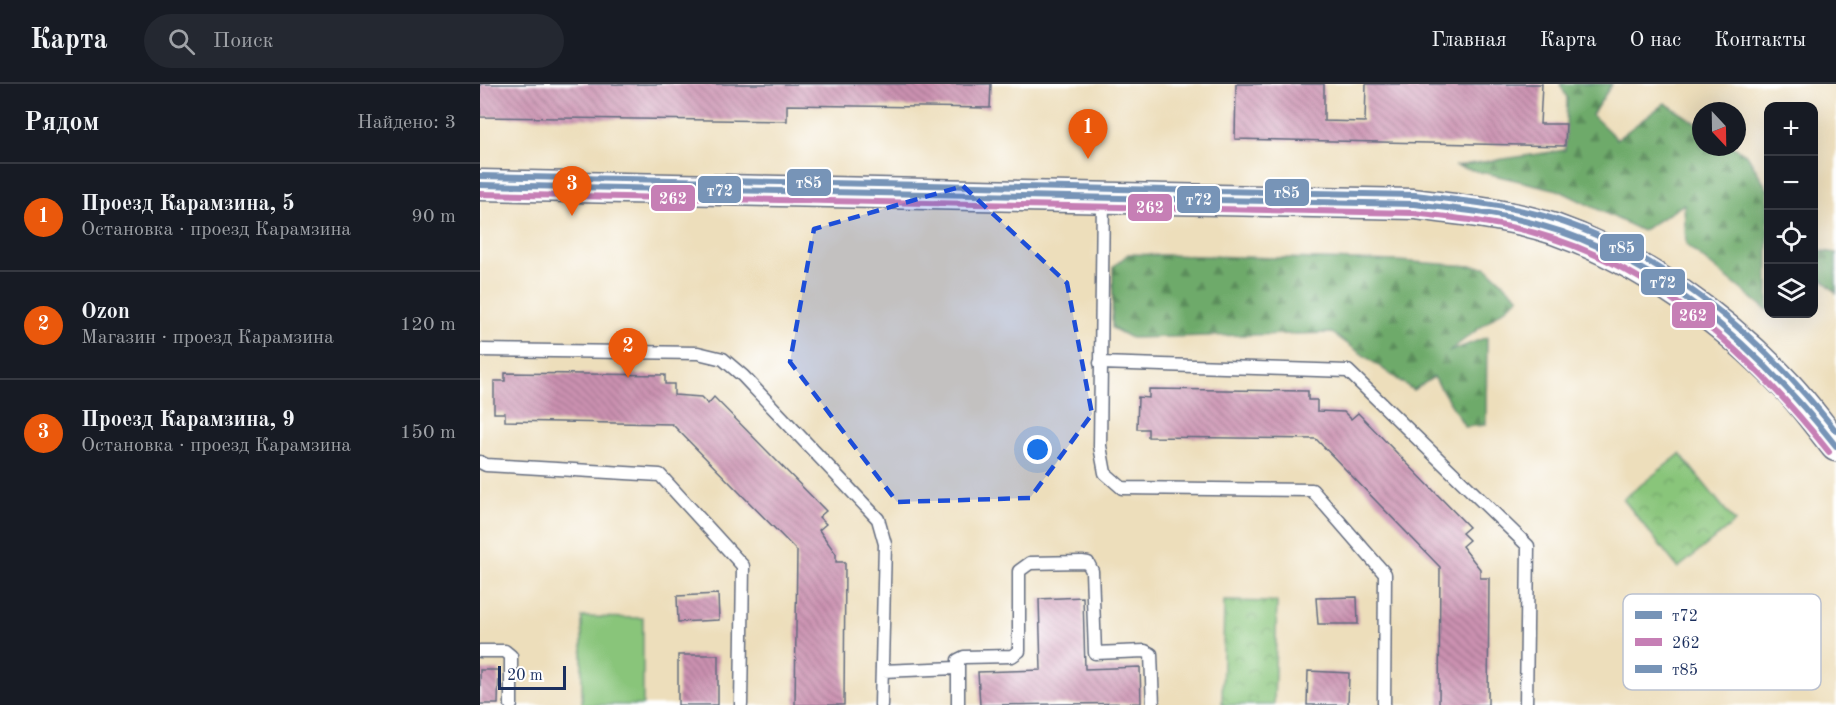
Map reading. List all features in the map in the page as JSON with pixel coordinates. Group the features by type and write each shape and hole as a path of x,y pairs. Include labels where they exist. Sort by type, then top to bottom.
{"street":[{"path":"480,185 1414,204 1492,215 1553,229 1604,250 1676,291 1728,329 1788,387 1836,446"}],"lane":[{"path":"1103,197 1101,460 1110,481 1122,488 1312,490 1385,574 1384,705"},
{"path":"480,350 698,353 723,359 743,376 878,519 885,544 881,705"},
{"path":"1100,363 1348,371 1528,546 1526,705"},
{"path":"480,462 486,465 660,475 743,566 741,705"},
{"path":"958,705 957,662 961,658 1017,654 1019,646 1017,576 1024,565 1082,562 1088,563 1092,572 1095,653 1145,651 1151,654 1153,705"},
{"path":"480,651 505,651 511,656 511,705"},
{"path":"882,671 957,668"}],"highlighted area":[{"path":"963,186 1067,283 1092,414 1030,498 897,502 790,362 814,229"}],"green space":[{"path":"1560,84 1612,84 1592,115 1617,139 1665,103 1692,120 1692,156 1748,156 1764,183 1764,308 1686,245 1684,204 1642,231 1558,190 1455,166 1565,150 1567,98"},
{"path":"1818,251 1836,253 1836,293 1818,275"},
{"path":"1128,254 1398,261 1486,267 1519,298 1448,352 1487,337 1486,425 1465,427 1434,377 1413,390 1332,333 1131,338 1112,328 1113,267"},
{"path":"1680,454 1735,522 1678,568 1623,499"},
{"path":"1224,601 1277,602 1274,705 1222,705"},
{"path":"582,617 643,618 643,705 582,705"}],"building":[{"path":"480,84 991,84 990,108 787,105 787,121 480,117"},
{"path":"1236,84 1324,84 1324,121 1365,122 1366,84 1542,84 1540,124 1566,124 1565,146 1235,139"},
{"path":"505,373 665,375 665,384 674,384 674,395 701,397 708,404 714,397 826,511 819,517 826,524 819,530 836,554 836,562 845,562 844,705 795,705 797,551 672,424 505,421 505,413 494,413 494,381 505,381"},
{"path":"1149,389 1308,391 1308,400 1317,400 1317,411 1344,412 1351,419 1358,413 1469,527 1462,533 1469,540 1462,546 1480,569 1480,578 1489,578 1488,705 1439,705 1440,567 1316,439 1148,437 1148,429 1137,429 1138,397 1149,398"},
{"path":"718,594 719,620 678,622 677,596"},
{"path":"1083,597 1085,669 1140,667 1141,703 980,705 978,672 1041,670 1039,599"},
{"path":"1357,597 1358,624 1318,624 1316,598"},
{"path":"678,655 718,655 718,705 678,705"},
{"path":"480,670 499,670 498,704 480,704"},
{"path":"1308,671 1349,673 1348,705 1307,705"}],"transit line":[{"name":"т85","path":"480,176 1414,195 1509,208 1540,215 1584,230 1626,249 1666,273 1741,330 1807,396 1836,431"},
{"name":"т72","path":"480,185 1414,204 1506,217 1581,239 1624,259 1665,283 1740,342 1774,375 1836,446"},
{"name":"262","path":"480,194 1413,213 1505,226 1535,233 1579,248 1661,291 1734,349 1800,416 1829,452"}],"place":[{"name":"Проезд Карамзина, 5","path":"1088,159"},
{"name":"Проезд Карамзина, 9","path":"572,216"},
{"name":"Ozon","path":"628,378"}]}
